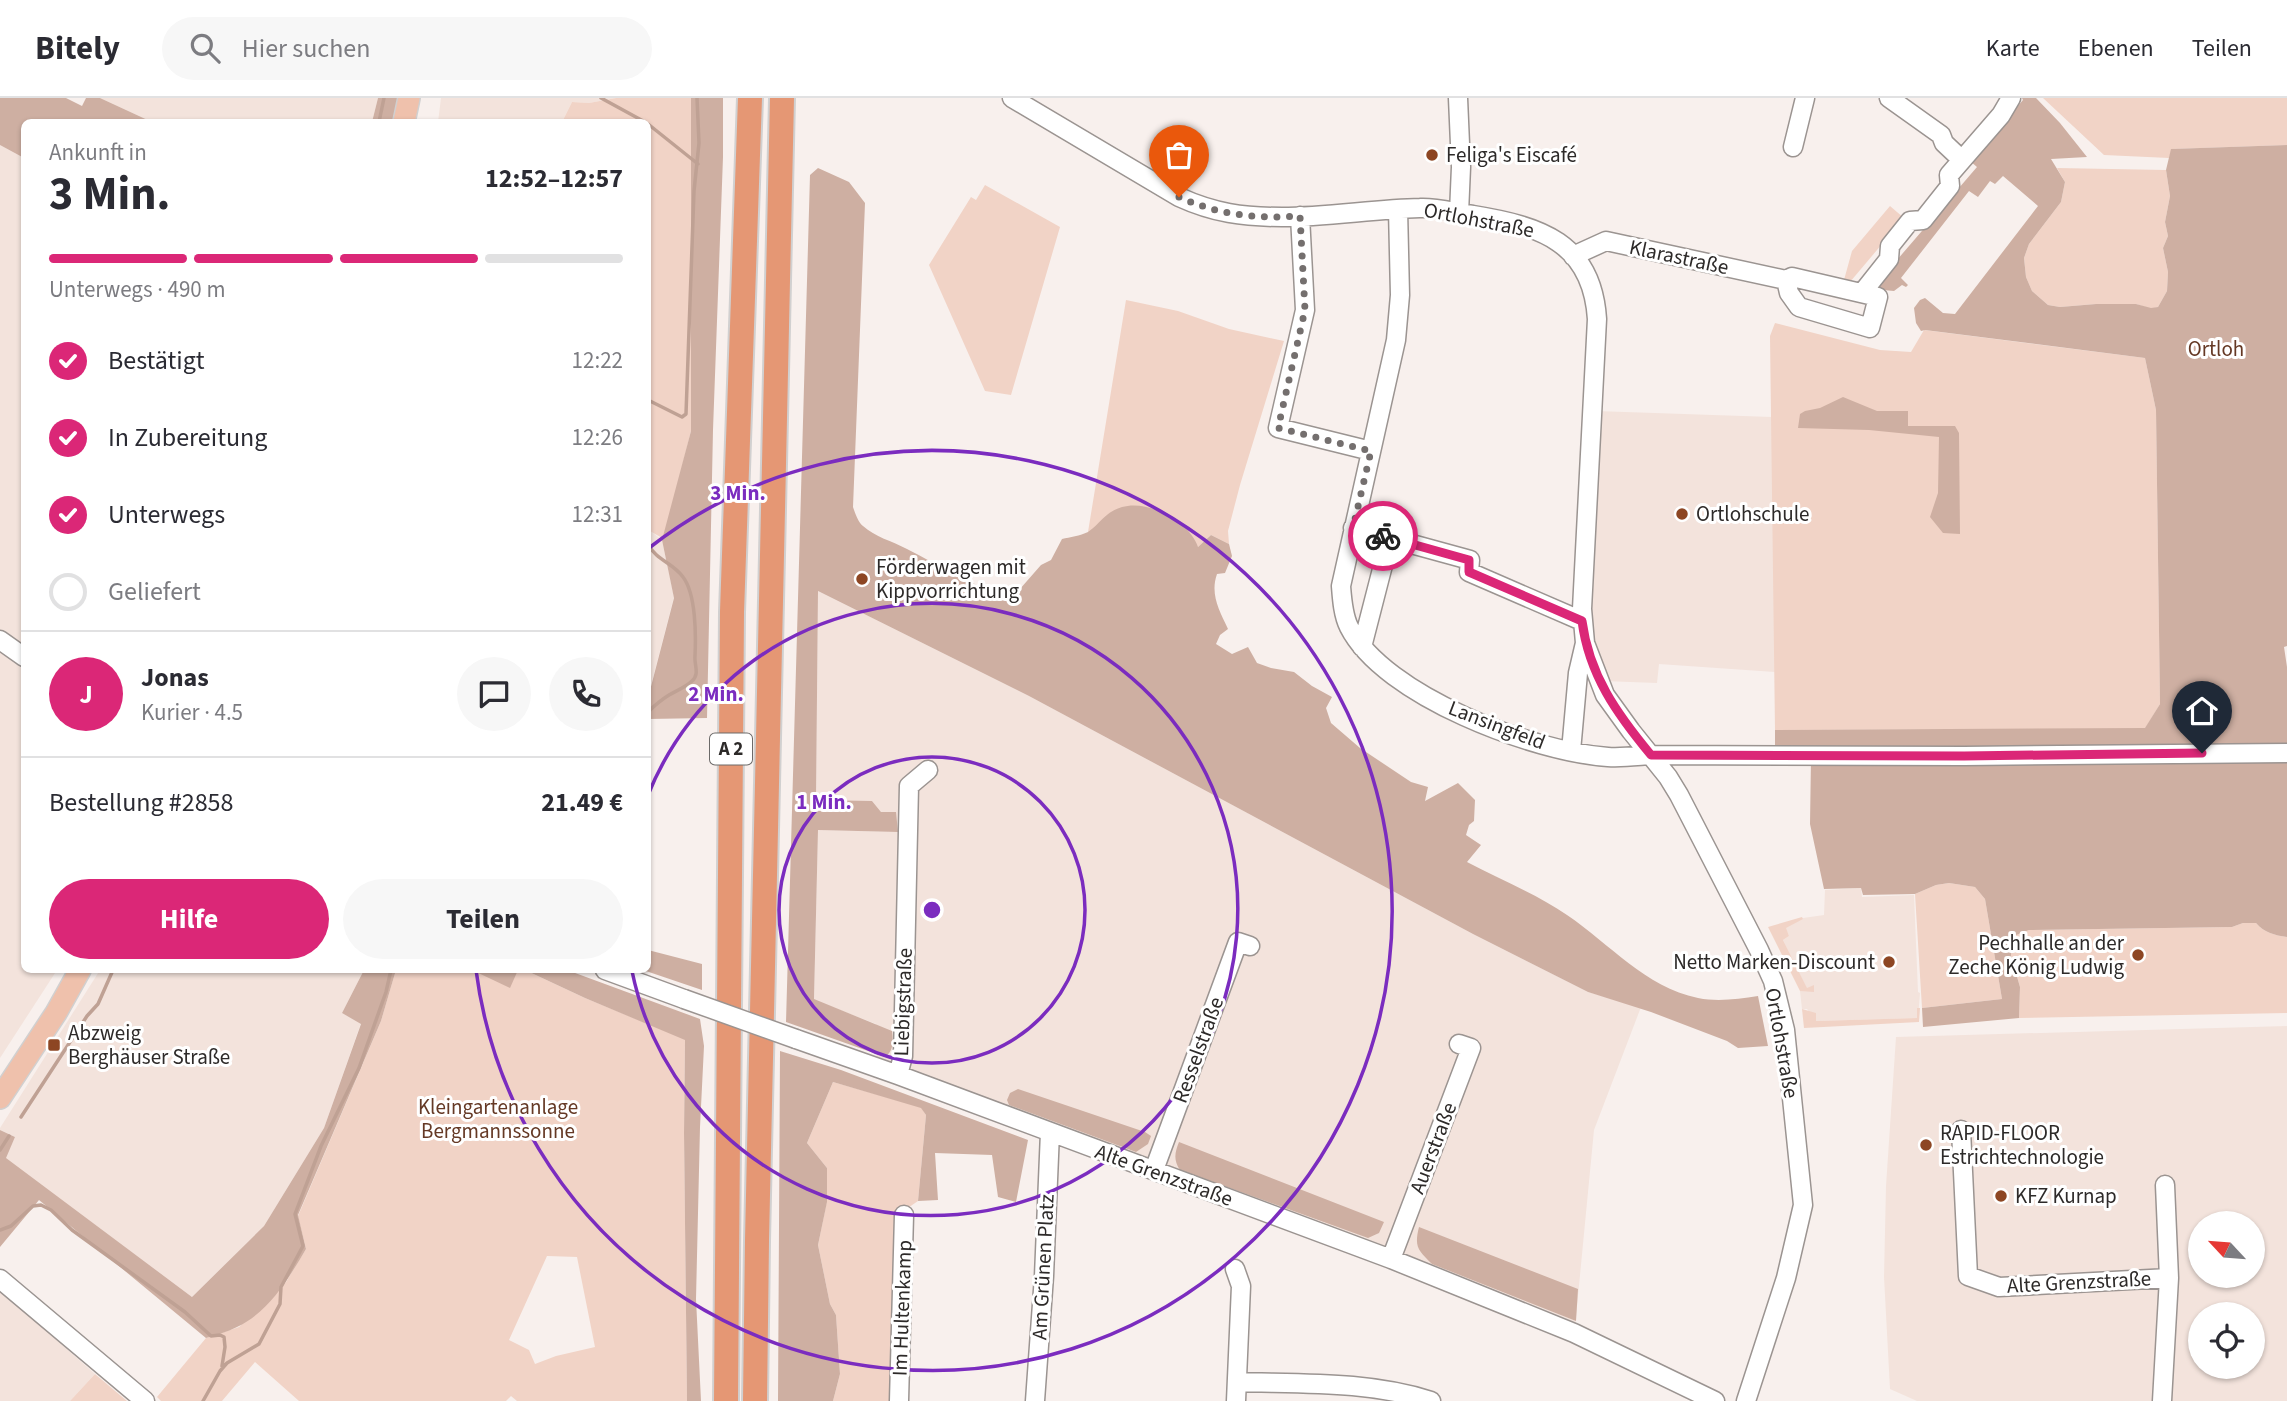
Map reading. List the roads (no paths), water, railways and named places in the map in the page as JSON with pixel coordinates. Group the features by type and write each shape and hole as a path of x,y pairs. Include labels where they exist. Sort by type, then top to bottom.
{"highway":[{"name":"A 2","path":"726,1401 732,612 750,98"},
{"name":"A 2","path":"755,1401 757,1199 782,98"}],"main road":[{"path":"405,119 409,98"},
{"path":"0,1098 56,1013 78,973"}],"street":[{"name":"Ortlohstraße","path":"1012,98 1179,197 1207,209 1235,215 1300,216 1423,208 1496,219 1542,232 1562,244 1587,274 1596,296 1597,319 1582,621 1585,643 1605,695 1679,795 1773,981 1785,1030 1803,1205 1786,1278 1746,1401"},
{"path":"1458,98 1461,167 1459,213"},
{"path":"1793,147 1805,98"},
{"path":"1889,98 1941,135 1944,143 1962,160"},
{"path":"1786,280 1789,293 1799,307 1870,328 1878,297 1862,293 1889,259 1890,246 1910,221 1923,219 1950,186 1949,175 2001,115 2011,98"},
{"name":"Lansingfeld","path":"1398,209 1400,295 1396,340 1342,578 1342,603 1347,624 1362,647 1380,665 1410,687 1533,743 1609,757 2287,753"},
{"path":"1300,216 1305,310 1278,428 1371,451"},
{"name":"Klarastraße","path":"1573,256 1606,241 1786,280 1792,277 1862,293"},
{"path":"1353,528 1469,560 1469,572 1582,621"},
{"path":"1362,647 1390,538"},
{"path":"0,640 21,655"},
{"name":"Ortlohstraße","path":"1571,751 1578,673 1585,643"},
{"name":"Liebigstraße","path":"898,1075 903,1056 909,786 929,770"},
{"name":"Resselstraße","path":"1154,1170 1238,942 1250,946"},
{"name":"Alte Grenzstraße","path":"613,973 898,1075 1391,1259 1574,1333 1715,1401"},
{"name":"Auerstraße","path":"1391,1259 1471,1048 1459,1044"},
{"name":"Alte Grenzstraße","path":"1961,1130 1968,1276 1999,1287 2169,1278"},
{"name":"Am Grünen Platz","path":"1035,1401 1050,1132"},
{"name":"Alte Grenzstraße","path":"2162,1401 2169,1278 2165,1185"},
{"name":"Im Hultenkamp","path":"899,1401 904,1215"},
{"path":"1235,1269 1241,1286 1236,1401"},
{"path":"0,1279 145,1401"},
{"path":"1238,1382 1332,1384 1375,1389 1431,1401"}],"waterway":[{"path":"380,119 384,98"},
{"path":"601,98 640,119"},
{"path":"651,402 682,417 686,414 694,191 699,143 697,98"},
{"path":"651,126 698,164"},
{"path":"651,549 679,572 691,594 696,672 690,683 651,709"},
{"path":"21,1117 87,1016 98,1004 112,973"},
{"path":"203,1401 227,1363 259,1344 280,1304 281,1287 303,1246 295,1214 321,1146 359,1068 390,973"},
{"path":"0,1150 9,1136"},
{"path":"0,1230 11,1226 33,1206 41,1205 51,1210 72,1230 185,1312 211,1336 224,1337 222,1366"}],"place":[{"name":"Feliga's Eiscafé","path":"1432,155"},
{"name":"Ortlohschule","path":"1682,514"},
{"name":"Förderwagen mit Kippvorrichtung","path":"862,579"},
{"name":"Pechhalle an der Zeche König Ludwig","path":"2138,955"},
{"name":"Netto Marken-Discount","path":"1889,962"},
{"name":"Abzweig Berghäuser Straße","path":"54,1045"},
{"name":"RAPID-FLOOR Estrichtechnologie","path":"1926,1145"},
{"name":"KFZ Kurnap","path":"2001,1196"}],"park label":[{"name":"Ortloh","path":"2216,349"},
{"name":"Kleingartenanlage Bergmannssonne","path":"498,1119"}]}
